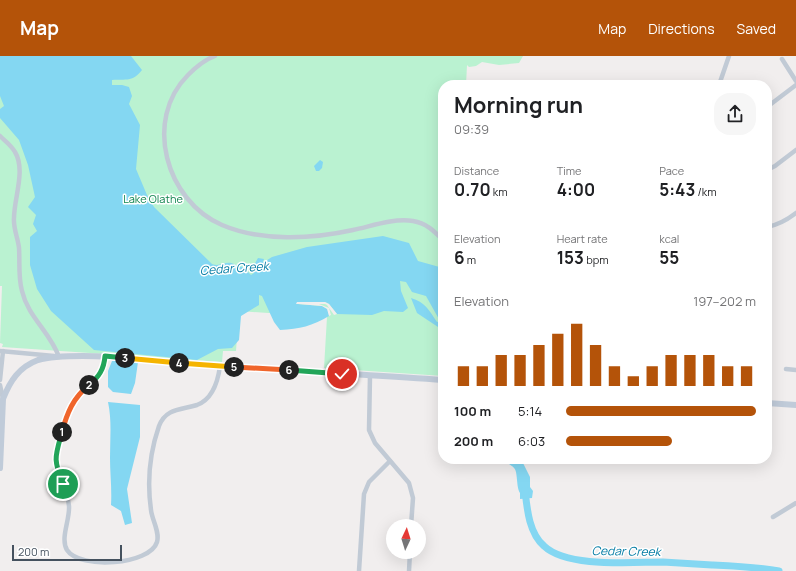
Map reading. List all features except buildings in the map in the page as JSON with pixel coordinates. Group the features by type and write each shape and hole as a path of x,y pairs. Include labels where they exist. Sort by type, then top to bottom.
{"street":[{"path":"214,56 197,65 179,86 169,107 165,129 166,153 173,176 188,201 202,214 218,224 236,230 256,234 287,237 328,234 389,222 414,221 426,225 438,236"},
{"path":"721,80 729,56"},
{"path":"782,59 796,80"},
{"path":"772,104 796,85"},
{"path":"0,136 16,153 19,163 19,182 14,217 22,290 31,313 55,346 59,357"},
{"path":"772,168 796,150"},
{"path":"772,226 783,222 796,213"},
{"path":"0,380 2,351 34,353 59,357"},
{"path":"105,356 104,365 99,375 80,393 70,409 55,460 69,505 69,520 64,541 66,548 77,558 89,562 99,563 136,558 151,551 155,546 158,538 151,511 149,481 153,447 160,425 165,417 173,410 196,406 206,399 215,386 220,366"},
{"path":"3,399 11,381 22,369 40,360 59,357 105,356 220,366 438,380"},
{"path":"786,369 796,370"},
{"path":"370,376 368,430 375,443 409,483 413,498 412,519"},
{"path":"0,385 3,399 0,468"},
{"path":"772,403 796,405"},
{"path":"359,571 364,494 369,482 390,461"},
{"path":"773,517 796,503"},
{"path":"409,571 410,559"}],"green space":[{"name":"Lake Olathe","path":"0,56 523,56 519,63 499,65 482,62 476,66 469,67 467,65 466,80 438,80 438,376 324,368 327,317 239,311 236,351 223,351 222,362 2,347 3,344 0,343 2,286 0,286"}],"water":[{"name":"Lake Olathe","path":"0,56 131,56 142,70 139,74 132,78 125,80 112,80 112,85 129,87 132,96 129,104 140,125 136,169 154,207 212,264 217,265 231,263 243,267 251,275 254,273 251,267 258,258 264,259 264,262 272,257 307,247 383,236 409,243 418,261 438,267 438,317 426,296 412,292 406,282 400,281 401,291 408,308 403,312 384,311 372,315 337,314 329,304 325,302 298,304 322,306 328,309 329,316 311,325 287,330 280,330 274,322 262,296 259,295 259,305 241,316 239,340 232,348 218,349 197,360 94,350 51,311 37,289 30,265 30,237 37,231 33,224 36,215 28,207 35,197 28,165 19,140 0,118 0,109 4,106 0,96"},
{"path":"320,160 323,162 322,168 319,171 316,171 314,166"},
{"name":"Lake Olathe","path":"411,298 423,304 437,322 438,327 417,313"},
{"path":"121,360 138,362 135,383 131,394 113,392 108,387 108,371 112,361"},
{"path":"108,402 140,405 140,437 127,489 132,523 125,525 121,511 111,505 110,423"},
{"path":"509,464 524,464 530,477 530,487 533,491 532,498 520,499 514,467"}],"pier":[{"path":"297,302 325,302 329,304 337,314 334,315 327,305 325,304 319,304 329,308 331,315 329,316 327,309 322,306 296,304"}],"waterway":[{"name":"Cedar Creek","path":"525,490 532,528 539,541 554,553 568,558 600,562 663,562 746,567 779,571"}],"route":[{"path":"63,484 55,464 55,460 65,420 74,401 80,393 96,379 102,371 105,356 342,374"}]}
